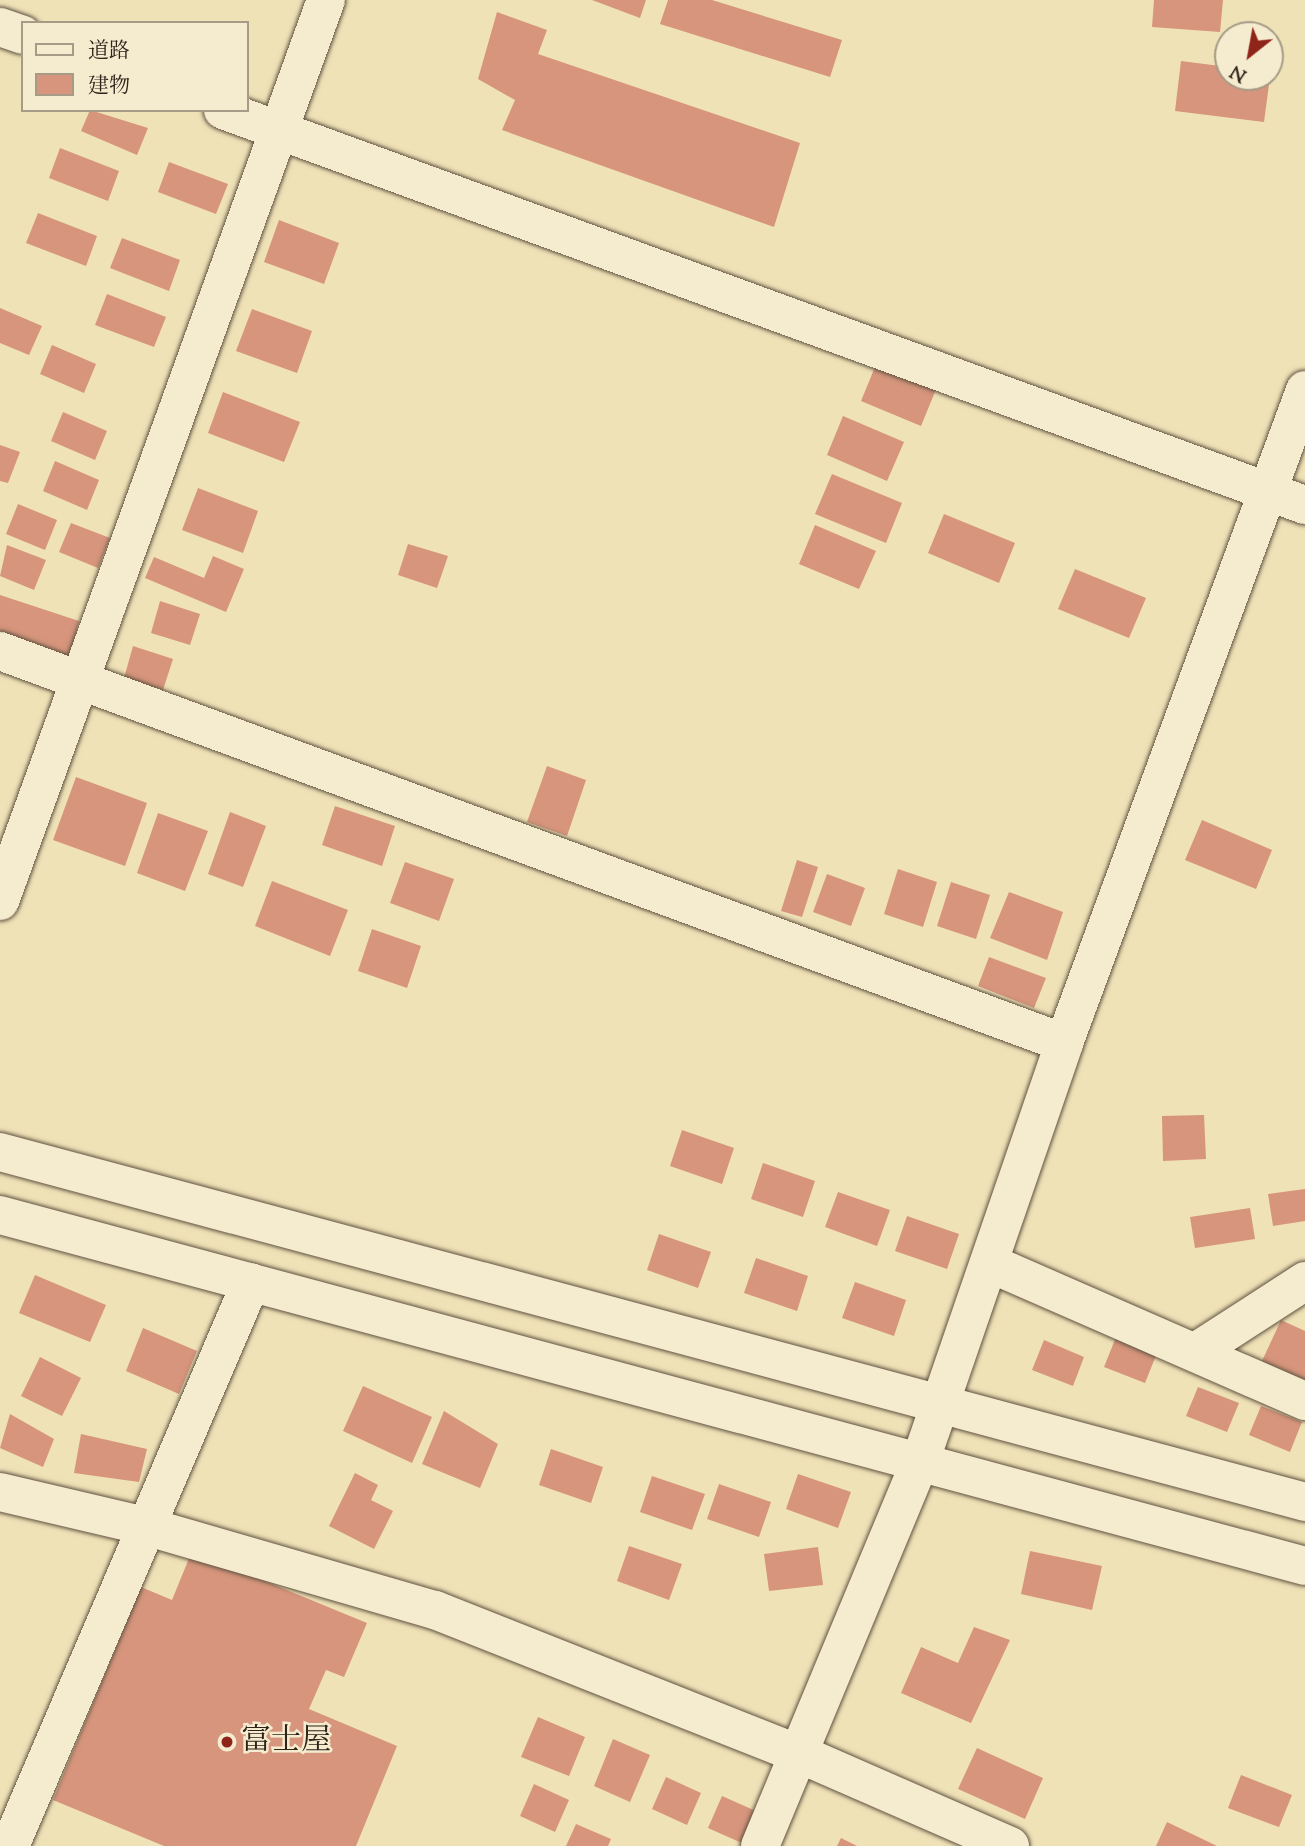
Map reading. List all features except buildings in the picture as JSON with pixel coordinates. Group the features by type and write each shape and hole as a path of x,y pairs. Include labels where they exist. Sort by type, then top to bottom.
{"street":[{"path":"0,901 78,679 326,0"},
{"path":"0,27 21,34"},
{"path":"228,112 1305,505"},
{"path":"760,1846 802,1755 920,1462 1064,1043 1305,390"},
{"path":"0,651 1064,1043"},
{"path":"0,1152 1305,1502"},
{"path":"0,1215 1305,1566"},
{"path":"989,1263 1197,1351 1305,1401"},
{"path":"1197,1351 1305,1281"},
{"path":"10,1846 251,1282"},
{"path":"0,1492 145,1526 435,1610 802,1755 1010,1846"}],"place":[{"name":"富士屋","path":"227,1742"}]}
